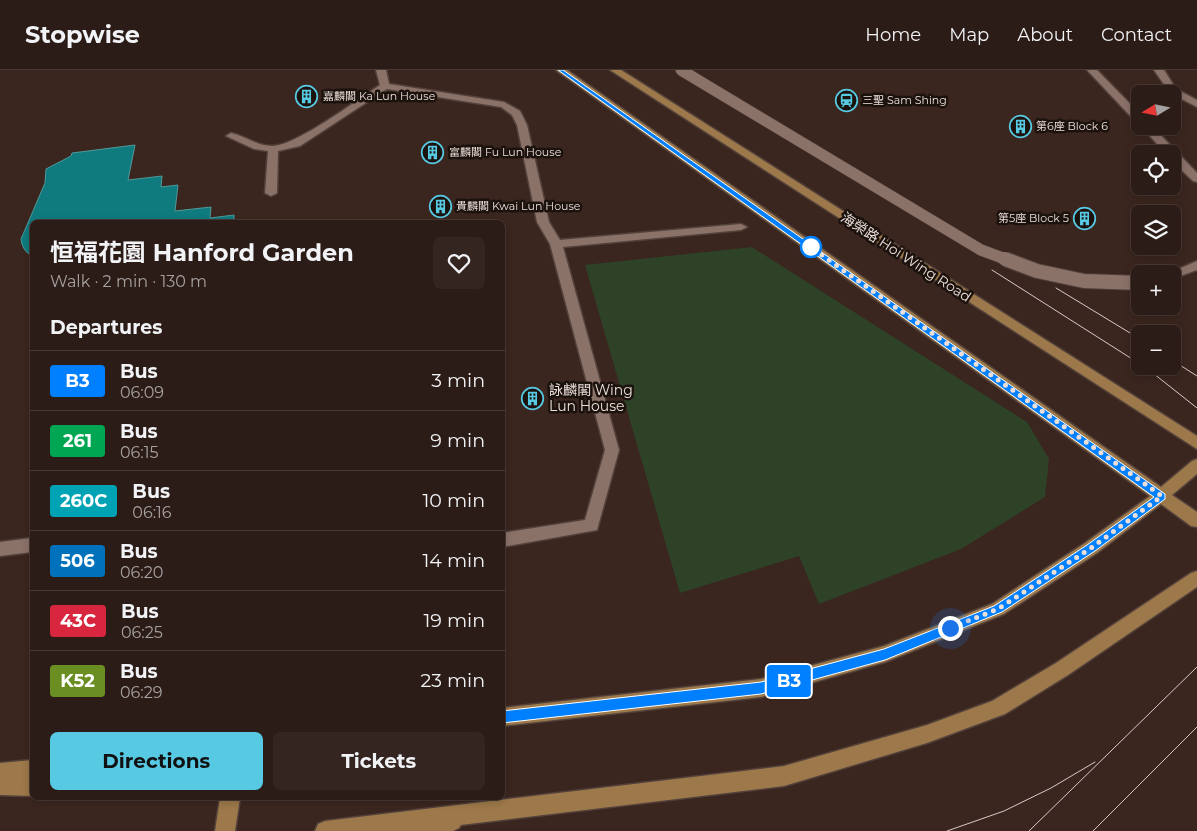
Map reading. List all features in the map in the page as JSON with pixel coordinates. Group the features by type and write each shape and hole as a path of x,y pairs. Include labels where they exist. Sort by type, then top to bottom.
{"main road":[{"path":"561,70 1197,521"},
{"name":"海榮路 Hoi Wing Road","path":"615,70 1197,444"},
{"path":"505,717 761,688 885,654 998,609 1091,548 1162,496 1197,465"},
{"path":"325,831 784,776 927,734 998,708 1062,669 1197,578"},
{"path":"0,773 30,770"},
{"path":"0,785 30,786"},
{"path":"225,831 230,800"},
{"path":"427,831 472,813"}],"lane":[{"path":"381,70 386,86"},
{"path":"681,70 981,250 1037,271 1084,280 1131,283"},
{"path":"1092,70 1131,111"},
{"path":"1159,70 1173,91 1197,104"},
{"path":"231,136 258,147 273,149 296,144 386,86 504,105 516,113 522,125 544,222 556,244 612,450 591,525 505,539"},
{"path":"1154,135 1164,145"},
{"path":"271,193 273,149"},
{"path":"1181,163 1197,180"},
{"path":"556,244 741,227"},
{"path":"1181,273 1197,265"},
{"path":"0,549 30,545"}],"green space":[{"path":"752,247 1027,422 1049,459 1045,497 961,549 819,604 799,556 680,593 585,265"}],"water":[{"path":"135,145 128,180 162,176 161,187 178,185 175,211 211,207 210,218 234,215 234,220 30,220 30,255 23,247 21,239 45,183 46,169 71,156 72,153"}],"tram line":[{"path":"992,270 1131,358"},
{"path":"1056,288 1131,334"},
{"path":"1181,366 1197,376"},
{"path":"1155,375 1197,408"},
{"path":"1029,831 1197,667"},
{"path":"1093,831 1197,727"},
{"path":"947,831 1004,811 1051,788 1095,762"}],"bus line":[{"name":"B3","path":"505,717 761,688 885,654 998,609 1091,548 1162,496 561,70"}],"place":[{"name":"嘉麟閣 Ka Lun House","path":"307,96"},
{"name":"三聖 Sam Shing","path":"846,100"},
{"name":"第6座 Block 6","path":"1020,126"},
{"name":"富麟閣 Fu Lun House","path":"433,152"},
{"name":"貴麟閣 Kwai Lun House","path":"440,206"},
{"name":"第5座 Block 5","path":"1085,218"},
{"name":"詠麟閣 Wing Lun House","path":"533,398"}],"route":[{"path":"811,247 809,246 1162,496 1091,548 998,609 950,628"}]}
